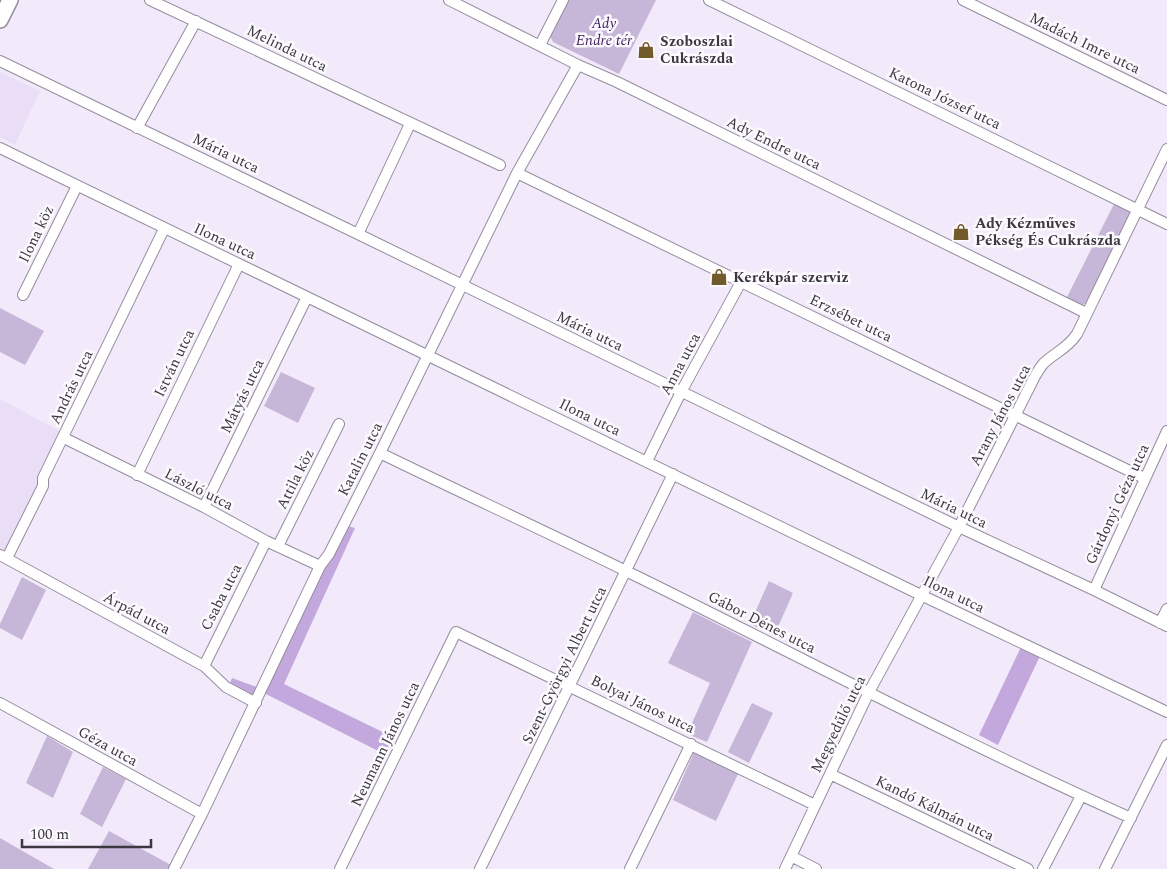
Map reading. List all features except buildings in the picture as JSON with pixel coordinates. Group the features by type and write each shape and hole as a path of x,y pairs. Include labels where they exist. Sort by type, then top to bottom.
{"main road":[{"path":"0,20 10,0"}],"street":[{"name":"Melinda utca","path":"150,0 500,165"},
{"name":"Ady Endre utca","path":"450,0 1086,313"},
{"path":"540,45 563,0"},
{"name":"Katona József utca","path":"709,0 1167,224"},
{"name":"Madách Imre utca","path":"963,0 1167,100"},
{"path":"137,128 196,21"},
{"name":"Mária utca","path":"0,61 959,527 1164,624"},
{"name":"Katalin utca","path":"174,869 256,703 320,566 329,554 380,454 517,173 578,64"},
{"path":"358,234 410,124"},
{"name":"Ilona utca","path":"0,148 923,596 1167,712"},
{"name":"Arany János utca","path":"923,596 1038,372 1043,364 1071,343 1167,149"},
{"name":"Erzsébet utca","path":"517,173 1016,414 1144,478"},
{"name":"Ilona köz","path":"23,295 77,186"},
{"name":"András utca","path":"3,557 43,486 43,478 164,228"},
{"name":"István utca","path":"137,474 239,264"},
{"name":"Anna utca","path":"647,461 681,392 740,282"},
{"name":"Mátyás utca","path":"204,507 307,297"},
{"name":"Attila köz","path":"278,546 340,424"},
{"name":"Gárdonyi Géza utca","path":"1094,590 1167,431"},
{"name":"László utca","path":"64,438 204,507 266,541 320,566"},
{"name":"Gábor Dénes utca","path":"380,454 626,571 1081,796 1131,818"},
{"name":"Szent-Györgyi Albert utca","path":"480,869 673,474"},
{"name":"Csaba utca","path":"204,666 266,541"},
{"name":"Árpád utca","path":"3,557 204,666 226,687 256,703"},
{"name":"Megyedűlő utca","path":"785,869 869,692 923,596"},
{"path":"1164,624 1167,609"},
{"name":"Bolyai János utca","path":"456,632 815,805"},
{"name":"Neumann János utca","path":"340,869 456,632"},
{"name":"Géza utca","path":"0,703 202,814"},
{"path":"630,869 691,744"},
{"path":"1105,869 1167,745"},
{"name":"Kandó Kálmán utca","path":"830,774 1028,869"},
{"path":"1043,869 1081,796"},
{"path":"791,856 816,869"}],"shaded area":[{"path":"0,72 40,91 15,145 0,137"},
{"path":"0,399 65,434 7,558 0,555"},
{"path":"348,526 355,528 284,684 395,738 386,755 264,693 251,697 230,683 232,678 257,687 315,570"},
{"path":"1021,647 1040,656 998,745 979,735"}],"green space":[{"name":"Ady Endre tér","path":"568,0 656,0 619,74 553,42 550,36"},
{"path":"1114,204 1133,213 1087,304 1078,305 1066,299"},
{"path":"0,308 44,331 25,365 0,352"},
{"path":"281,372 315,388 298,423 264,406"},
{"path":"22,577 46,590 22,640 0,628 0,624"},
{"path":"769,581 793,593 774,636 750,624"},
{"path":"693,612 752,642 707,742 687,734 710,683 668,663"},
{"path":"752,703 773,713 749,763 728,752"},
{"path":"47,736 73,752 53,798 26,783"},
{"path":"695,750 739,772 716,821 673,800"},
{"path":"103,767 126,779 102,827 80,814"},
{"path":"109,831 173,866 171,869 88,869"},
{"path":"0,838 54,869 0,869"}],"place":[{"name":"Szoboszlai Cukrászda","path":"646,50"},
{"name":"Ady Kézműves Pékség És Cukrászda","path":"961,232"},
{"name":"Kerékpár szerviz","path":"719,277"}]}
